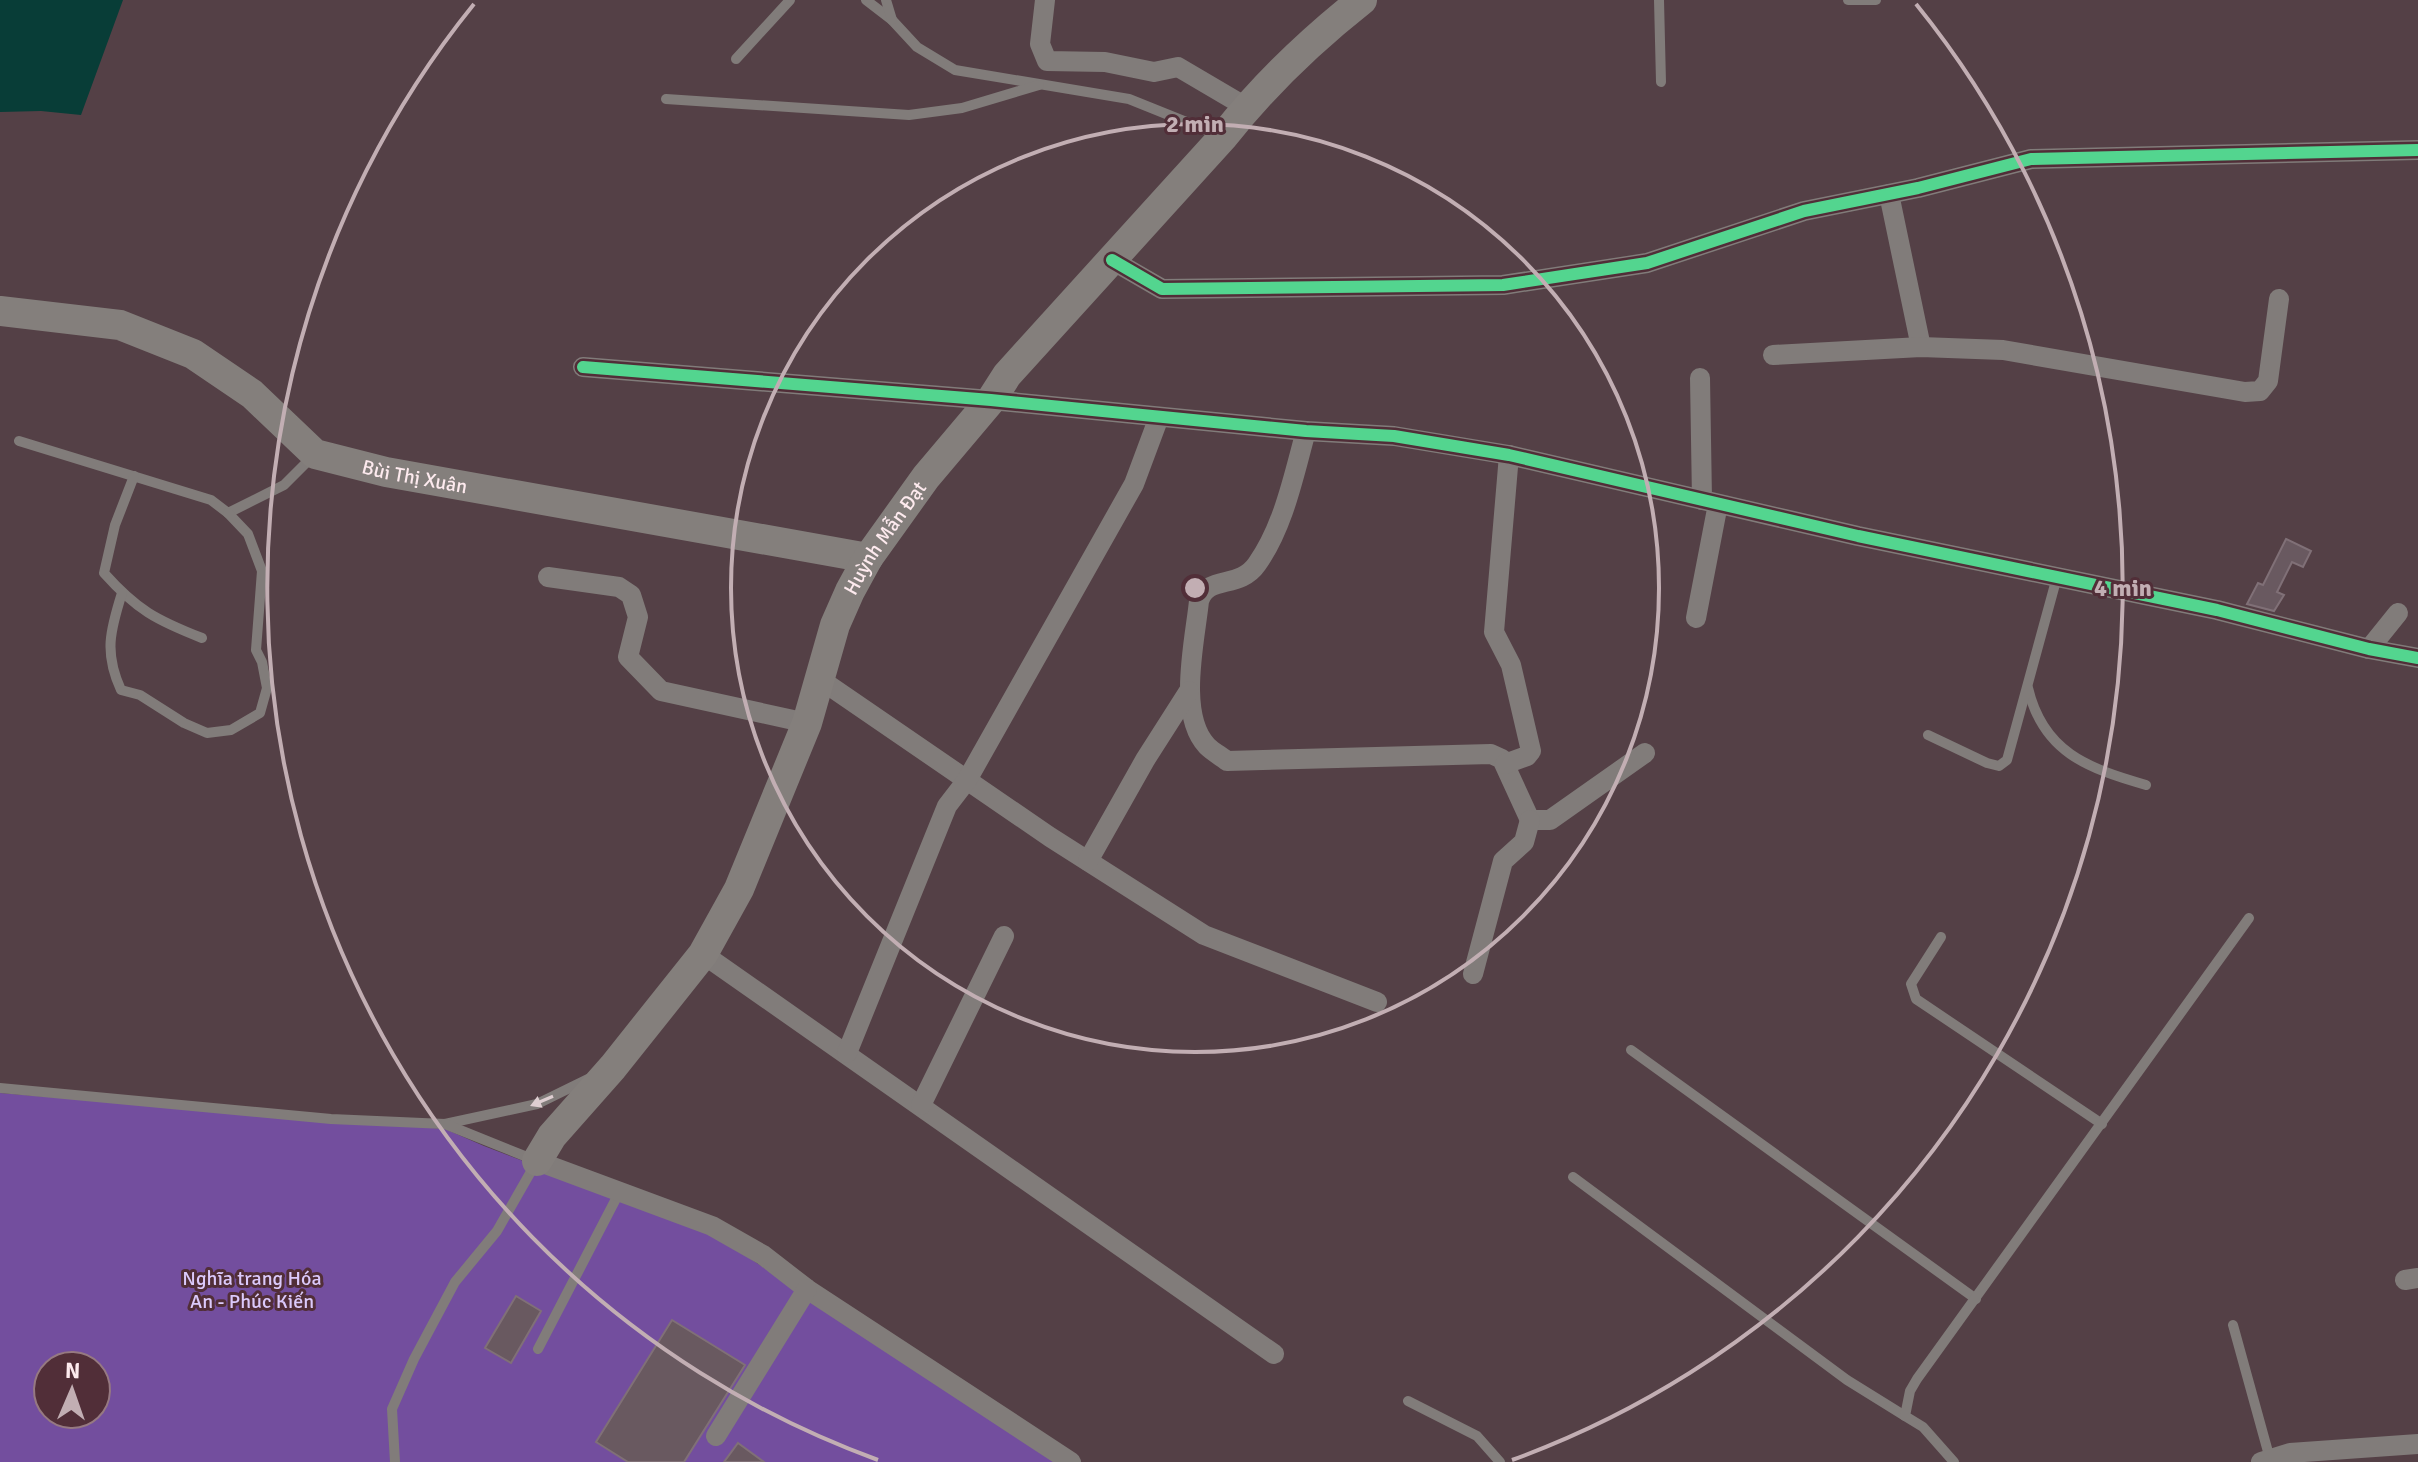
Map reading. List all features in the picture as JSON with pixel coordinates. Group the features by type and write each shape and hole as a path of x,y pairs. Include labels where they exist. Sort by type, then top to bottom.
{"main road":[{"name":"Huỳnh Mẫn Đạt","path":"537,1161 552,1136 613,1067 703,954 739,889 807,723 835,625 868,558 926,477 991,400 1007,375 1223,137 1246,107 1310,41 1362,0"},
{"name":"Bùi Thị Xuân","path":"0,311 120,325 193,354 252,394 315,454 386,472 868,558"}],"street":[{"path":"1045,0 1040,44 1047,61 1105,62 1154,72 1178,67 1246,107"},
{"path":"1112,260 1162,289 1503,285 1647,263 1804,211 1889,194 2031,159 2418,150"},
{"path":"1889,194 1921,347"},
{"path":"1773,355 1921,347 2003,350 2245,392 2260,391 2268,381 2279,299"},
{"path":"583,367 991,400 1306,431 1394,436 1509,455 1858,536 2217,610 2369,649 2418,658"},
{"path":"1696,618 1710,502 1700,378"},
{"path":"847,1053 947,806 967,780 1134,484 1159,417"},
{"path":"1306,431 1284,504 1257,564 1244,579 1209,587 1203,591 1199,601 1189,691 1202,739 1227,761 1491,754 1502,759 1530,820 1524,842 1503,861 1473,974"},
{"path":"1505,764 1527,756 1531,751 1511,665 1494,632 1509,455"},
{"path":"548,577 619,587 631,595 638,617 628,657 661,691 807,723"},
{"path":"2369,649 2398,613"},
{"path":"821,680 1088,861 1204,935 1377,1002"},
{"path":"1088,861 1145,760 1189,691"},
{"path":"1530,820 1550,820 1645,753"},
{"path":"921,1105 1004,936"},
{"path":"703,954 1274,1354"},
{"path":"537,1161 712,1226 763,1255 807,1289 1071,1462"},
{"path":"716,1436 807,1289"},
{"path":"2265,1461 2290,1453 2418,1444"}],"lane":[{"path":"736,59 790,0"},
{"path":"866,0 892,20 917,47 955,70 1129,99 1223,137"},
{"path":"886,0 892,20"},
{"path":"1659,0 1661,82"},
{"path":"1848,0 1876,0"},
{"path":"666,99 909,115 962,108 1041,84"},
{"path":"19,441 211,500 248,534 262,571 256,650 262,662 267,688 260,713 231,730 207,733 184,723 140,695 121,690 112,671 109,650 122,593"},
{"path":"228,513 284,485 315,454"},
{"path":"134,476 115,525 104,573 122,593 156,620 202,638"},
{"path":"1928,735 1987,763 1999,766 2007,760 2057,577"},
{"path":"2027,686 2033,707 2056,744 2098,771 2146,785"},
{"path":"1905,1416 1910,1391 1917,1379 2249,918"},
{"path":"1941,937 1911,984 1910,990 1916,999 2102,1124"},
{"path":"1631,1050 1976,1299"},
{"path":"0,1088 331,1119 445,1124 537,1104 613,1067"},
{"path":"395,1462 392,1409 414,1359 455,1282 497,1231 537,1161 445,1124"},
{"path":"1573,1177 1847,1380 1923,1427 1954,1462"},
{"path":"538,1349 620,1191"},
{"path":"2233,1325 2265,1461"},
{"path":"1408,1401 1477,1436 1500,1462"}],"green space":[{"name":"Nghĩa trang Hóa An - Phúc Kiến","path":"0,1093 445,1129 710,1232 1057,1462 0,1462"}],"shaded area":[{"path":"0,0 123,0 81,115 41,111 0,112"}],"building":[{"path":"2286,539 2311,551 2303,567 2292,562 2277,592 2284,595 2274,611 2247,604 2258,583 2263,585"},
{"path":"516,1296 541,1311 511,1363 485,1348"},
{"path":"672,1320 745,1365 684,1462 628,1462 596,1442"},
{"path":"738,1443 764,1462 724,1462"}],"cycle path":[{"path":"1112,260 1162,289 1503,285 1647,263 1804,211 1918,188 2031,159 2418,150"},
{"path":"583,367 991,400 1306,431 1394,436 1509,455 1858,536 2217,610 2369,649 2418,658"}]}
